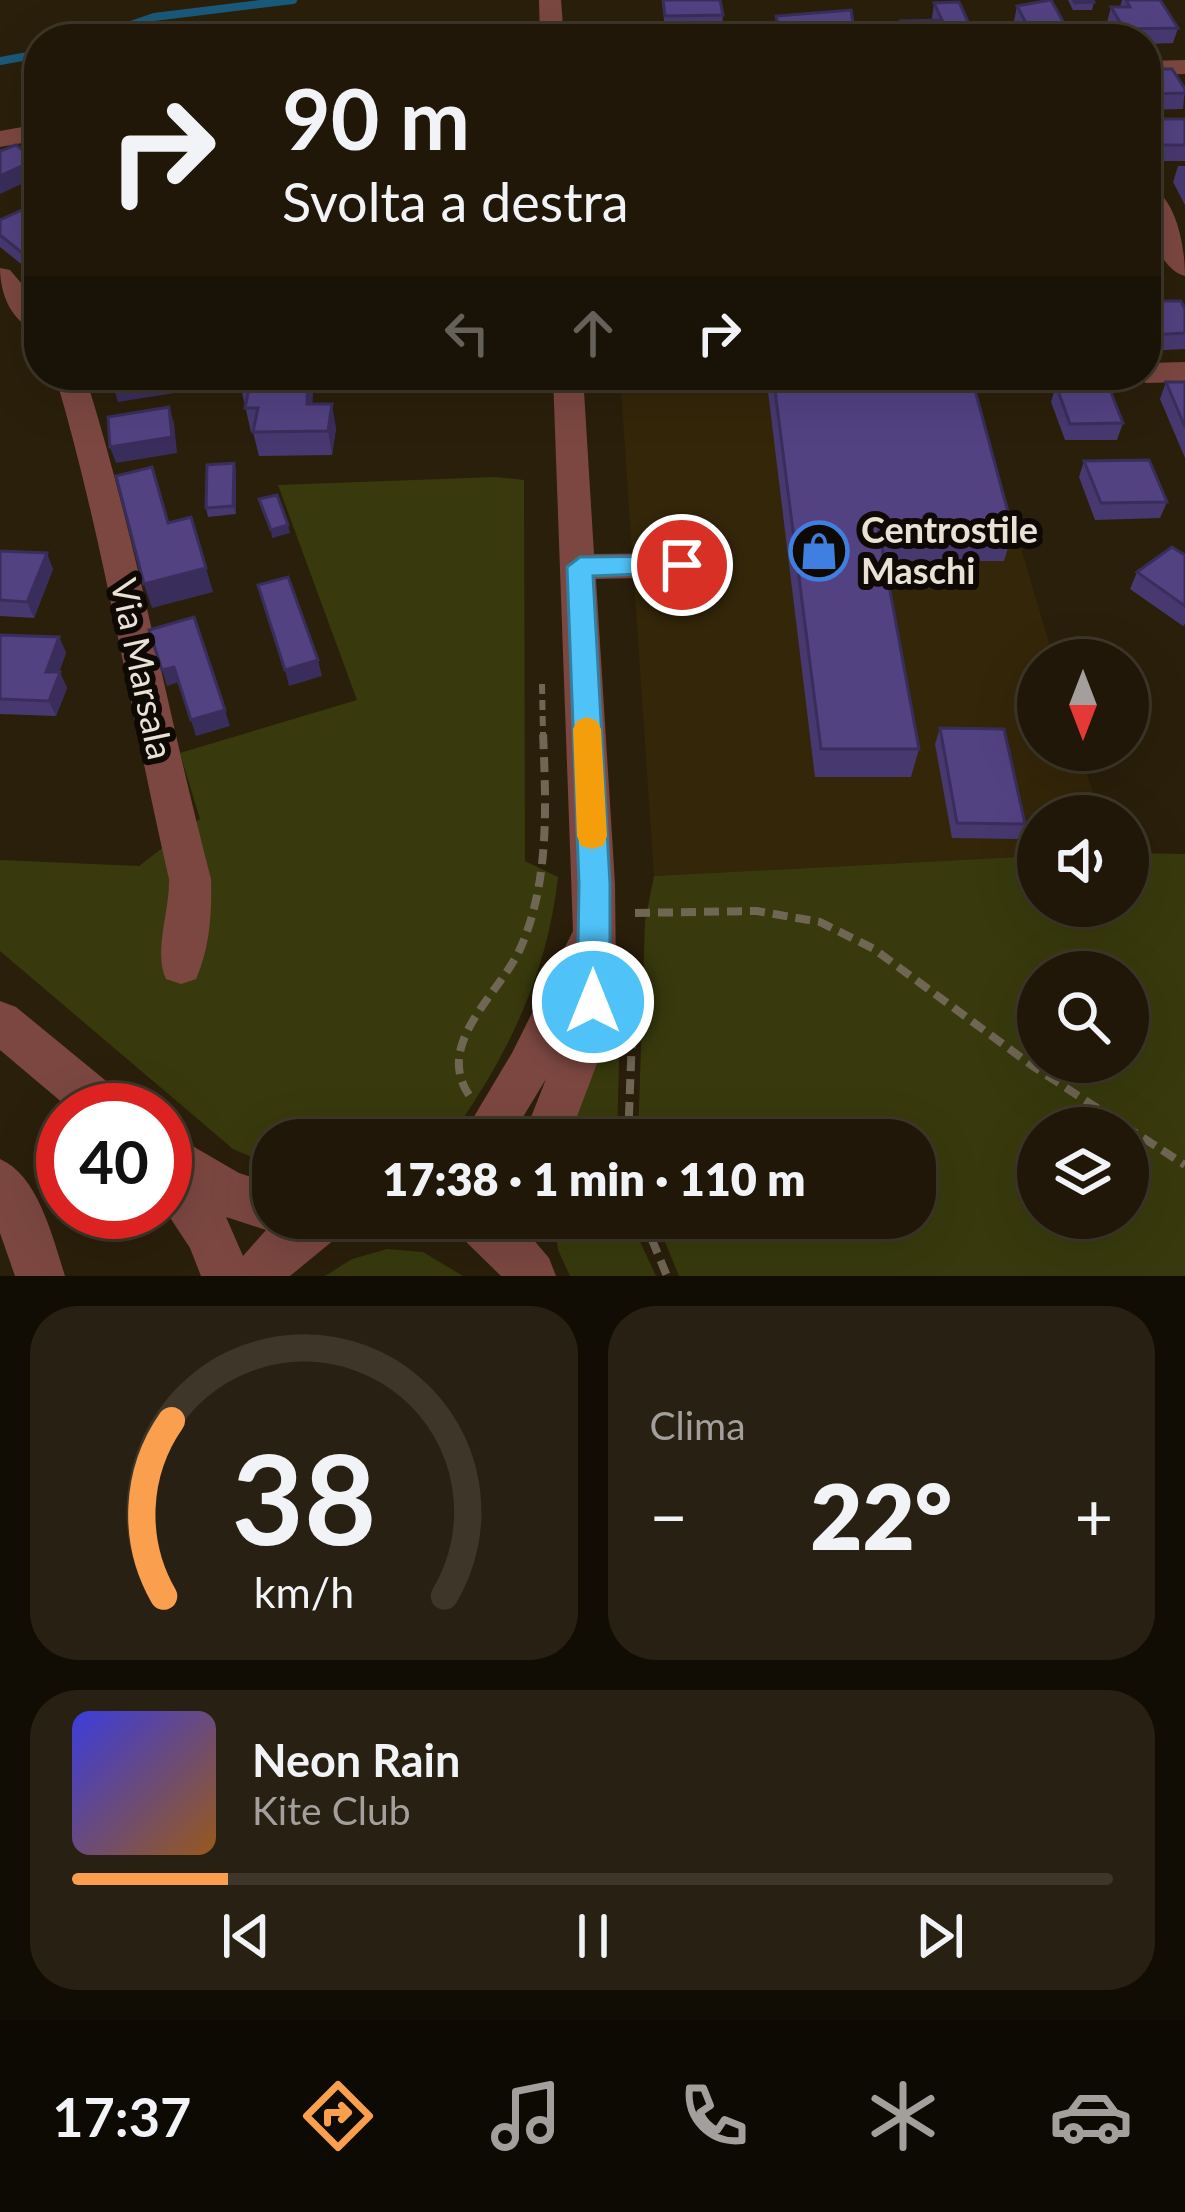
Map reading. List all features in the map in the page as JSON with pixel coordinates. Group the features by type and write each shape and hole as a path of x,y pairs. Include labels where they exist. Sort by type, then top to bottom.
{"street":[{"path":"1161,222 1185,268"},
{"path":"0,276 24,304"},
{"name":"Via Marsala","path":"75,390 106,493 145,697 188,866 191,909 182,965"},
{"path":"552,1119 590,1022 614,924 580,567 569,390"},
{"path":"580,567 682,565"},
{"path":"477,1119 546,1035 581,962 614,924"},
{"path":"0,1022 73,1083"},
{"path":"192,1170 227,1193 252,1201"},
{"path":"0,1183 28,1236 40,1276"},
{"path":"192,1210 215,1245 226,1276"},
{"path":"259,1276 294,1239"},
{"path":"502,1239 531,1276"},
{"path":"527,1239 531,1276"}],"path":[{"path":"477,1119 460,1087 457,1048 518,952 539,883 542,670"},
{"path":"614,924 635,911 757,911 820,922 874,949 1034,1067 1185,1165"},
{"path":"629,1119 634,988"},
{"path":"652,1239 667,1276"}],"shaded area":[{"path":"621,390 974,390 1048,639 1017,639 1017,771 1086,771 1094,795 1017,795 1017,857 654,876"},
{"path":"524,480 525,861 558,877 544,949 521,1016 462,1119 252,1119 252,1157 233,1149 192,1114 192,1083 155,1083 0,951 0,860 139,866 200,819 180,753 357,700 278,485"},
{"path":"1149,853 1185,854 1185,1276 679,1276 664,1239 936,1239 936,1119 639,1119 645,921 654,876 1017,857 1017,927 1149,927"},
{"path":"621,986 618,1119 575,1119"},
{"path":"557,1239 639,1239 656,1276 570,1276"},
{"path":"387,1249 423,1252 463,1276 325,1276 352,1259"}],"building":[{"path":"663,0 720,0 723,15 665,16"},
{"path":"1051,0 1064,24 1026,24 1017,6"},
{"path":"1126,0 1160,0 1178,28 1121,24 1111,7 1130,7"},
{"path":"959,2 969,24 902,24 942,20 934,3"},
{"path":"851,10 853,24 778,24 776,16"},
{"path":"1161,69 1172,69 1185,93 1161,94"},
{"path":"1161,119 1185,119 1185,145 1163,145"},
{"path":"16,145 24,151 24,165 0,176 0,151"},
{"path":"24,209 24,254 0,235 0,220"},
{"path":"1161,301 1181,301 1185,333 1161,334"},
{"path":"1166,382 1185,382 1185,427"},
{"path":"249,390 307,390 307,404 332,404 328,431 253,432 258,408 245,408"},
{"path":"775,390 975,390 1013,531 879,531 919,749 821,749"},
{"path":"1058,390 1110,390 1123,423 1070,424"},
{"path":"169,407 172,437 110,447 108,417"},
{"path":"1149,460 1167,502 1101,503 1084,461"},
{"path":"234,463 233,506 206,508 207,465"},
{"path":"152,467 168,523 191,517 206,568 144,584 116,476"},
{"path":"277,495 288,525 271,530 259,499"},
{"path":"1172,547 1185,555 1185,606 1137,572"},
{"path":"0,551 47,553 27,602 0,600"},
{"path":"288,577 318,660 285,670 258,585"},
{"path":"194,617 225,710 191,720 174,667 162,670 149,630"},
{"path":"0,635 59,637 46,672 60,672 49,701 0,699"},
{"path":"940,728 1004,729 1019,795 1017,824 957,823"}],"waterway":[{"path":"134,24 154,17 293,0"},
{"path":"0,61 24,57"}],"slow traffic":[{"path":"587,729 592,836"}],"place":[{"name":"Centrostile Maschi","path":"819,551"}],"route":[{"path":"593,1002 594,884 580,567 682,565"}]}
